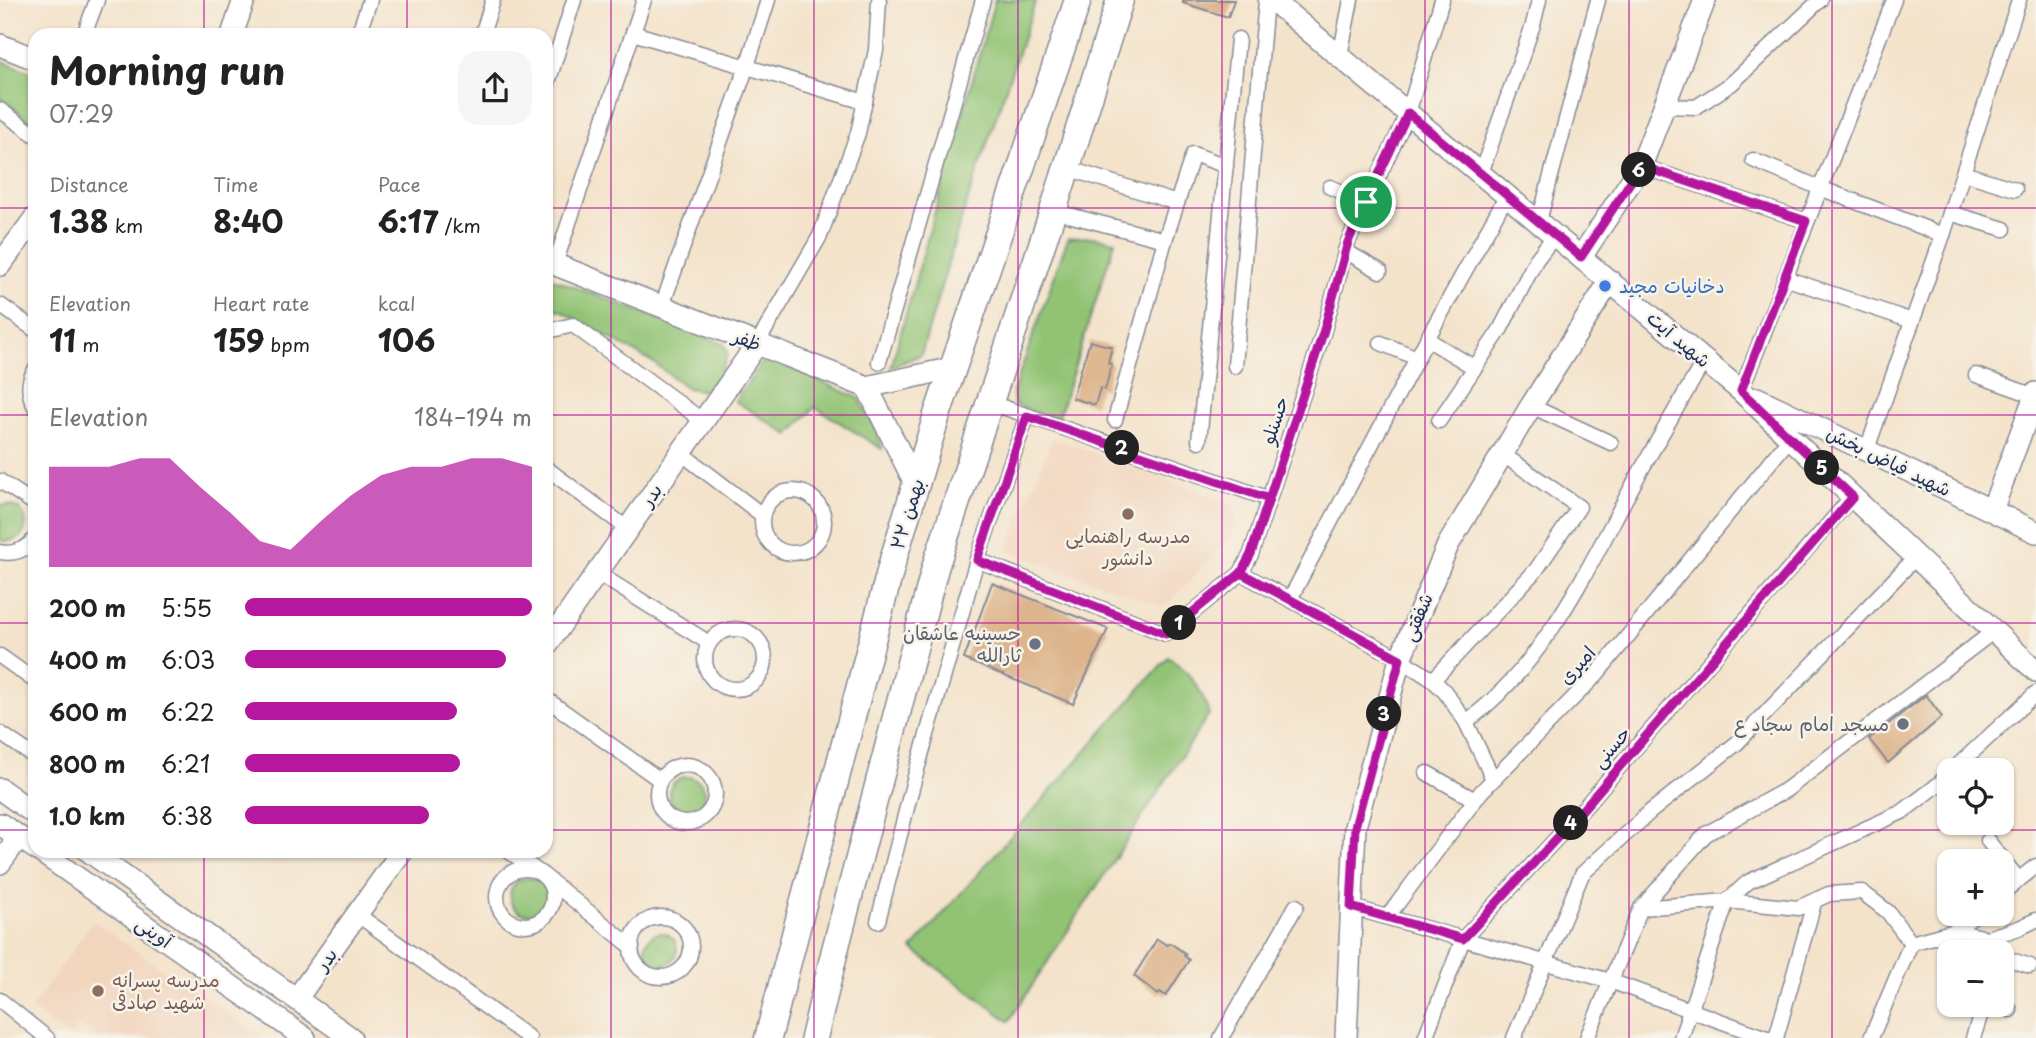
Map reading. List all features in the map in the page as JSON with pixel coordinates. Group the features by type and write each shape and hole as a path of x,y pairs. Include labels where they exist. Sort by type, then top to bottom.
{"highway":[{"path":"1043,102 1066,0"},
{"name":"۲۲ بهمن","path":"768,1038 893,559 953,368 1078,0"},
{"path":"814,1038 936,568 1120,0"},
{"path":"1087,107 1138,0"}],"street":[{"path":"87,28 97,0"},
{"path":"234,28 244,0"},
{"path":"360,28 370,0"},
{"path":"484,28 494,0"},
{"path":"553,67 574,0"},
{"path":"553,257 644,0"},
{"path":"662,306 768,0"},
{"path":"757,344 820,236 858,133 876,50 879,0"},
{"path":"880,362 983,0"},
{"path":"1235,366 1266,0"},
{"name":"شهید آیت","path":"1272,0 1741,391 2036,671"},
{"path":"1340,57 1351,0"},
{"name":"حسنلو","path":"1241,573 1251,554 1324,330 1348,242 1408,113 1442,0"},
{"path":"1481,173 1539,0"},
{"path":"1539,221 1598,0"},
{"path":"1581,257 1641,166 1705,0"},
{"path":"1664,106 1696,107 1731,84 1819,0"},
{"path":"1741,391 1894,0"},
{"path":"1867,449 1950,213 2019,0"},
{"path":"633,33 865,102"},
{"path":"1199,441 1238,39"},
{"path":"0,45 28,56"},
{"path":"0,110 28,130"},
{"path":"1115,420 1165,240 1193,154 1226,166"},
{"path":"1753,160 1942,235"},
{"path":"1641,166 1806,221"},
{"path":"1067,168 1177,203"},
{"path":"1963,173 2015,189"},
{"path":"1330,187 1366,202"},
{"path":"1290,599 1427,339 1507,195"},
{"path":"1053,211 1165,240"},
{"path":"1950,213 2004,229"},
{"path":"3,256 28,226"},
{"path":"1439,422 1500,330 1536,260 1556,235"},
{"path":"1346,251 1380,271"},
{"name":"ظفر","path":"553,264 867,387"},
{"path":"1785,278 1912,321"},
{"name":"شفقتی","path":"1346,1038 1355,827 1400,659 1448,545 1610,281"},
{"path":"0,305 28,325"},
{"path":"553,330 573,326 703,421"},
{"path":"1427,339 1475,368"},
{"path":"1381,343 1417,358"},
{"name":"بدر","path":"553,633 757,344"},
{"path":"1466,722 1489,705 1550,631 1704,359"},
{"path":"916,485 867,387 953,368"},
{"path":"1976,375 2035,395 1992,510"},
{"name":"شهید فیاض بخش","path":"1741,391 2036,532"},
{"path":"991,404 1269,499"},
{"path":"1531,406 1611,443"},
{"path":"878,921 914,780 977,560 1027,416"},
{"name":"امیری","path":"1388,916 1475,800 1596,675 1790,438"},
{"path":"681,453 762,515"},
{"path":"1433,680 1536,570 1579,507 1502,454"},
{"path":"553,473 628,529"},
{"path":"0,481 28,500"},
{"path":"790,491 800,492 810,496 818,504 824,524 815,544 796,553 786,552 777,549 764,534 762,515 772,499 790,491"},
{"path":"0,494 20,494 28,500"},
{"name":"حسنی","path":"1425,1038 1463,939 1570,824 1853,497"},
{"path":"0,552 13,553 28,545"},
{"path":"1514,1038 1582,874 1650,812 1737,743 1916,557"},
{"path":"977,560 1166,634 1241,573 1400,659 1433,680 1466,722 1493,779"},
{"path":"597,573 709,643"},
{"path":"733,629 744,630 753,635 765,652 766,663 762,673 748,687 737,690 719,685 707,671 705,652 709,643 715,636 733,629"},
{"path":"1587,1038 1642,908 1706,834 1786,790 1994,631"},
{"path":"0,656 28,676"},
{"path":"1966,758 2036,693"},
{"path":"553,704 660,780"},
{"path":"0,733 28,752"},
{"path":"695,765 711,778 716,796 713,805 702,819 693,822 675,821 661,809 657,790 660,780 675,767 695,765"},
{"path":"1427,773 1475,800"},
{"path":"1681,1038 1727,901 1748,881 1902,812 1937,785"},
{"path":"0,789 28,809"},
{"name":"آوینی","path":"0,824 28,843"},
{"path":"1987,841 2019,880"},
{"path":"0,863 28,847"},
{"name":"آوینی","path":"49,858 305,1038"},
{"name":"آوینی","path":"98,858 351,1038"},
{"name":"بدر","path":"296,998 397,858"},
{"path":"518,858 632,947 637,965 644,971 653,976 672,975 681,970 691,954 689,934 675,920 666,917 655,917 638,928 633,936 632,947"},
{"path":"2014,884 2036,866"},
{"path":"516,870 534,870 542,875 553,890 551,909 539,922 530,925 512,922 499,909 498,890 502,882 516,870"},
{"path":"1642,908 1727,901 1798,908 1829,894 1862,892 1888,912 1911,943"},
{"path":"1776,1038 1814,903"},
{"path":"1221,1038 1296,906"},
{"path":"1351,907 1610,981 1767,1038"},
{"path":"358,915 529,1038"},
{"path":"1955,931 1987,938 2036,920"},
{"path":"1911,943 1955,931 1961,926"},
{"path":"2006,940 2009,931"},
{"path":"1871,1038 1911,943"},
{"path":"2014,960 2030,966"},
{"path":"0,1000 47,1038"},
{"path":"1973,1038 1980,1017"}],"shaded area":[{"name":"مدرسه راهنمایی دانشور","path":"1052,438 1235,504 1235,525 1229,540 1164,607 1007,551"},
{"name":"مدرسه پسرانه شهید صادقی","path":"93,921 263,1038 98,1038 79,1025 75,1034 68,1035 30,1010"}],"green space":[{"path":"995,0 1036,0 960,223 921,355 891,367"},
{"path":"0,60 28,71 28,120 0,98"},
{"path":"1093,237 1115,241 1058,418 1043,415 1014,404 1013,392 1068,238"},
{"path":"553,279 724,344 728,354 719,375 705,391 687,388 654,363 553,308"},
{"path":"766,358 859,398 878,432 882,449 815,407 789,435 735,401"},
{"path":"4,505 21,511 25,518 23,533 10,541 0,540 0,507"},
{"path":"1168,657 1194,681 1209,714 1009,1021 912,949"},
{"path":"687,777 700,782 705,795 700,808 687,813 674,808 669,795 674,782"},
{"path":"528,878 540,884 546,896 540,908 528,914 516,908 510,896 516,884"},
{"path":"661,933 673,937 677,949 673,961 661,965 649,961 645,949 649,937"}],"building":[{"path":"1183,0 1234,0 1228,17 1183,3"},
{"path":"1090,341 1112,347 1108,363 1112,364 1105,390 1100,388 1095,405 1072,398"},
{"name":"حسینیه عاشقان ثارالله","path":"992,583 1108,629 1073,704 964,659"},
{"name":"مسجد امام سجاد ع","path":"1926,695 1942,717 1888,763 1869,739"},
{"path":"1157,939 1167,945 1170,943 1186,954 1184,956 1189,960 1166,996 1160,992 1158,995 1134,976"}],"place":[{"name":"دخانیات مجید","path":"1605,286"},
{"name":"مدرسه راهنمایی دانشور","path":"1128,514"},
{"name":"حسینیه عاشقان ثارالله","path":"1035,644"},
{"name":"مسجد امام سجاد ع","path":"1903,724"},
{"name":"مدرسه پسرانه شهید صادقی","path":"98,991"}],"route":[{"path":"1366,202 1348,242 1324,330 1251,554 1241,573 1166,634 977,560 1027,416 1269,499 1251,554 1241,573 1400,659 1355,827 1351,907 1463,939 1570,824 1853,497 1741,391 1806,221 1641,166 1581,257 1408,113 1366,202"}]}
